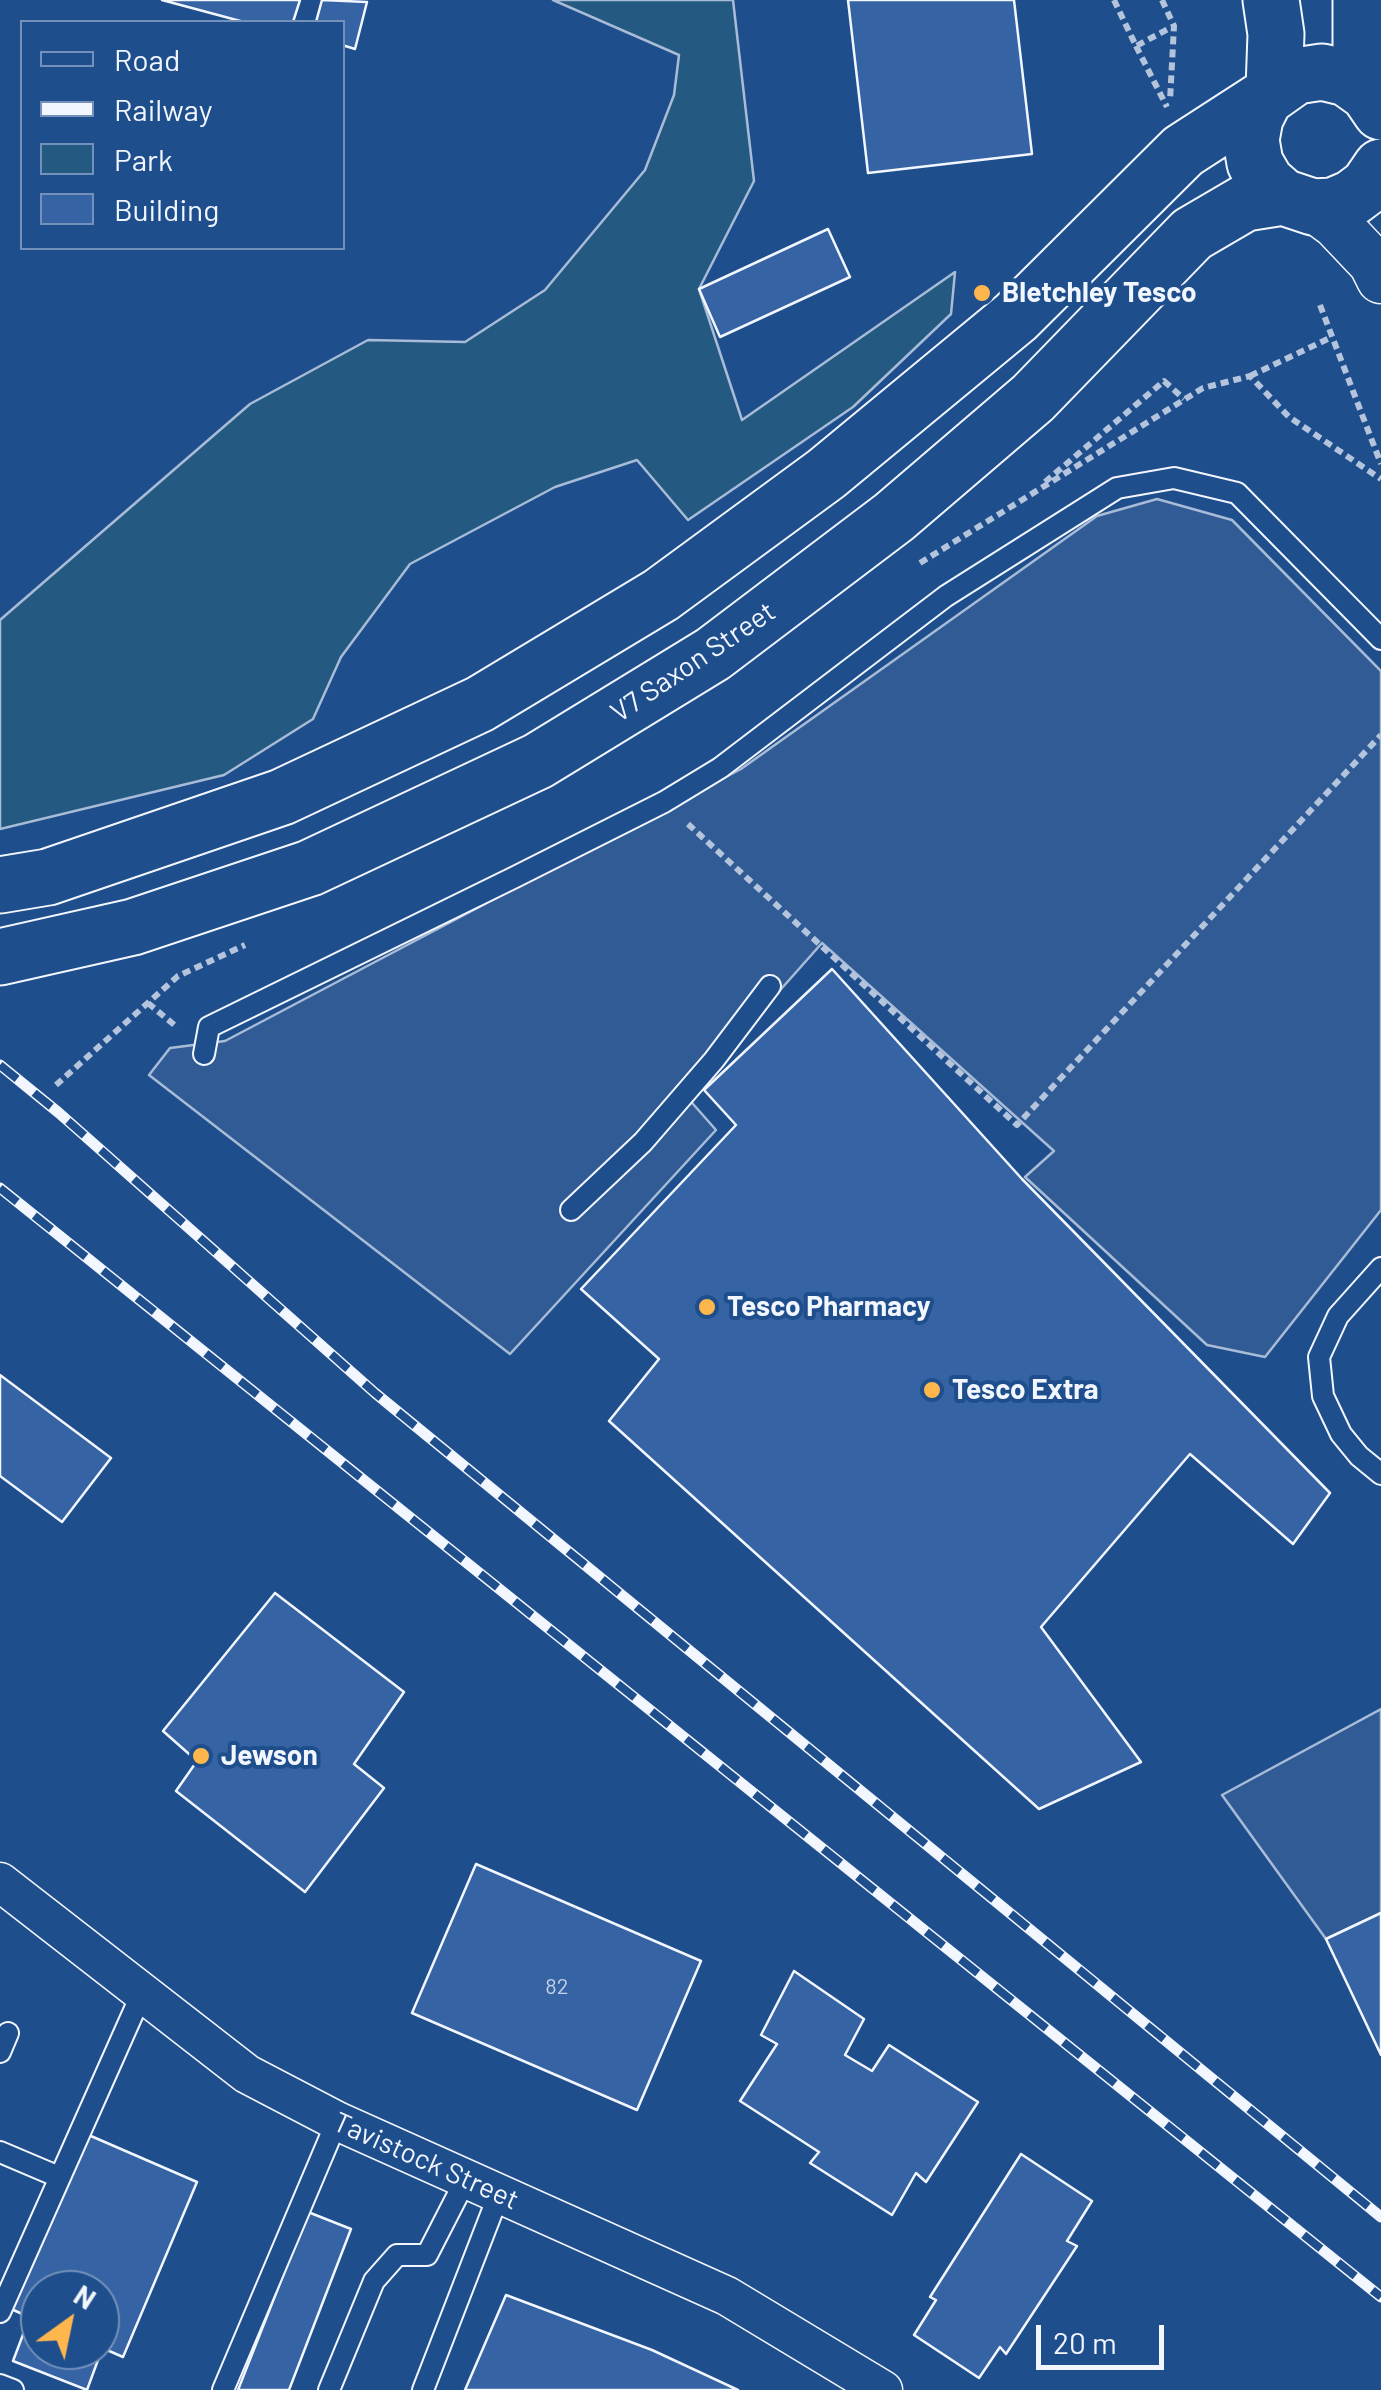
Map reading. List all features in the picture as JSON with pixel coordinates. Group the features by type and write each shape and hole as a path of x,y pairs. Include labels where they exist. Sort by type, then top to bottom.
{"main road":[{"path":"1270,0 1276,34 1270,94 1255,118 1251,140 1255,162 1266,182 1298,202"},
{"path":"1361,0 1361,67 1374,103"},
{"path":"0,885 48,878 282,797 480,704 661,595 856,450 1016,317 1184,151 1296,76 1322,72 1346,78 1374,103"},
{"name":"V7 Saxon Street","path":"0,957 133,927 310,868 538,761 714,654 894,517 1033,398 1192,234 1245,203 1334,206 1368,186 1381,166"}],"street":[{"path":"1298,202 1336,224 1373,263 1381,279"},
{"name":"Tavistock Street","path":"0,1882 247,2074 336,2122 727,2296 883,2390"}],"lane":[{"path":"204,1054 209,1026 291,989 664,802 720,768 946,596 1117,488 1174,478 1237,493 1381,639"},
{"path":"571,1210 643,1142 714,1060 770,986"},
{"path":"1381,1268 1372,1292 1338,1316 1319,1357 1324,1396 1341,1434 1381,1474"},
{"path":"0,2312 142,1993"},
{"path":"223,2390 336,2122"},
{"path":"0,2152 59,2177"},
{"path":"329,2390 374,2281 397,2255 428,2256 482,2186"},
{"path":"423,2390 482,2186"},
{"path":"0,2385 13,2390"}],"path":[{"path":"1114,0 1169,113 1174,26 1162,0"},
{"path":"1136,46 1174,26"},
{"path":"1320,305 1381,464"},
{"path":"1250,376 1332,338"},
{"path":"1026,497 1164,381 1184,399"},
{"path":"664,802 1017,1125 1381,735"}],"green space":[{"path":"553,0 733,0 754,181 699,289 742,420 955,272 951,314 853,407 688,520 637,460 555,487 410,564 341,657 313,719 224,775 0,829 0,620 250,404 368,340 465,342 545,290 645,170 674,95 679,55"}],"shaded area":[{"path":"1157,499 1232,520 1381,671 1381,1210 1265,1357 1207,1345 1025,1177 1054,1151 822,943 686,1096 716,1130 510,1354 149,1075 170,1048 225,1041 741,769 1097,516"},
{"path":"1381,1709 1381,1913 1326,1939 1222,1795"}],"building":[{"path":"162,0 300,0 294,20 237,20"},
{"path":"322,0 367,2 355,49 345,46 345,20 317,20"},
{"path":"848,0 1014,0 1032,154 868,173"},
{"path":"828,229 850,277 720,337 699,289"},
{"name":"Tesco Extra","path":"832,969 1022,1179 1330,1493 1293,1544 1190,1454 1041,1627 1141,1762 1039,1809 609,1421 659,1359 581,1289 736,1125 704,1090"},
{"path":"0,1375 111,1458 62,1522 0,1476"},
{"path":"275,1593 404,1692 354,1764 384,1788 305,1892 176,1791 197,1761 163,1731"},
{"path":"476,1864 701,1961 637,2110 412,2013"},
{"path":"1381,1913 1381,2055 1326,1939"},
{"path":"794,1971 864,2019 845,2055 872,2071 889,2045 978,2102 926,2182 916,2173 892,2215 810,2163 819,2152 740,2101 777,2044 761,2035"},
{"path":"84,2133 197,2182 123,2357 120,2270 25,2270"},
{"path":"1021,2154 1092,2201 1067,2241 1077,2246 1006,2354 1000,2347 979,2378 914,2335 936,2300 930,2297"},
{"path":"308,2212 351,2229 289,2390 238,2390"},
{"path":"20,2282 20,2313 9,2308"},
{"path":"506,2295 652,2350 738,2390 465,2390"},
{"path":"20,2343 20,2364 13,2361"},
{"path":"36,2370 94,2370 87,2390"}],"railway":[{"path":"0,1065 375,1393 1381,2217"},
{"path":"0,1188 1381,2297"}],"place":[{"name":"Bletchley Tesco","path":"982,293"},
{"name":"Tesco Pharmacy","path":"707,1307"},
{"name":"Tesco Extra","path":"932,1390"},
{"name":"Jewson","path":"201,1756"}]}
